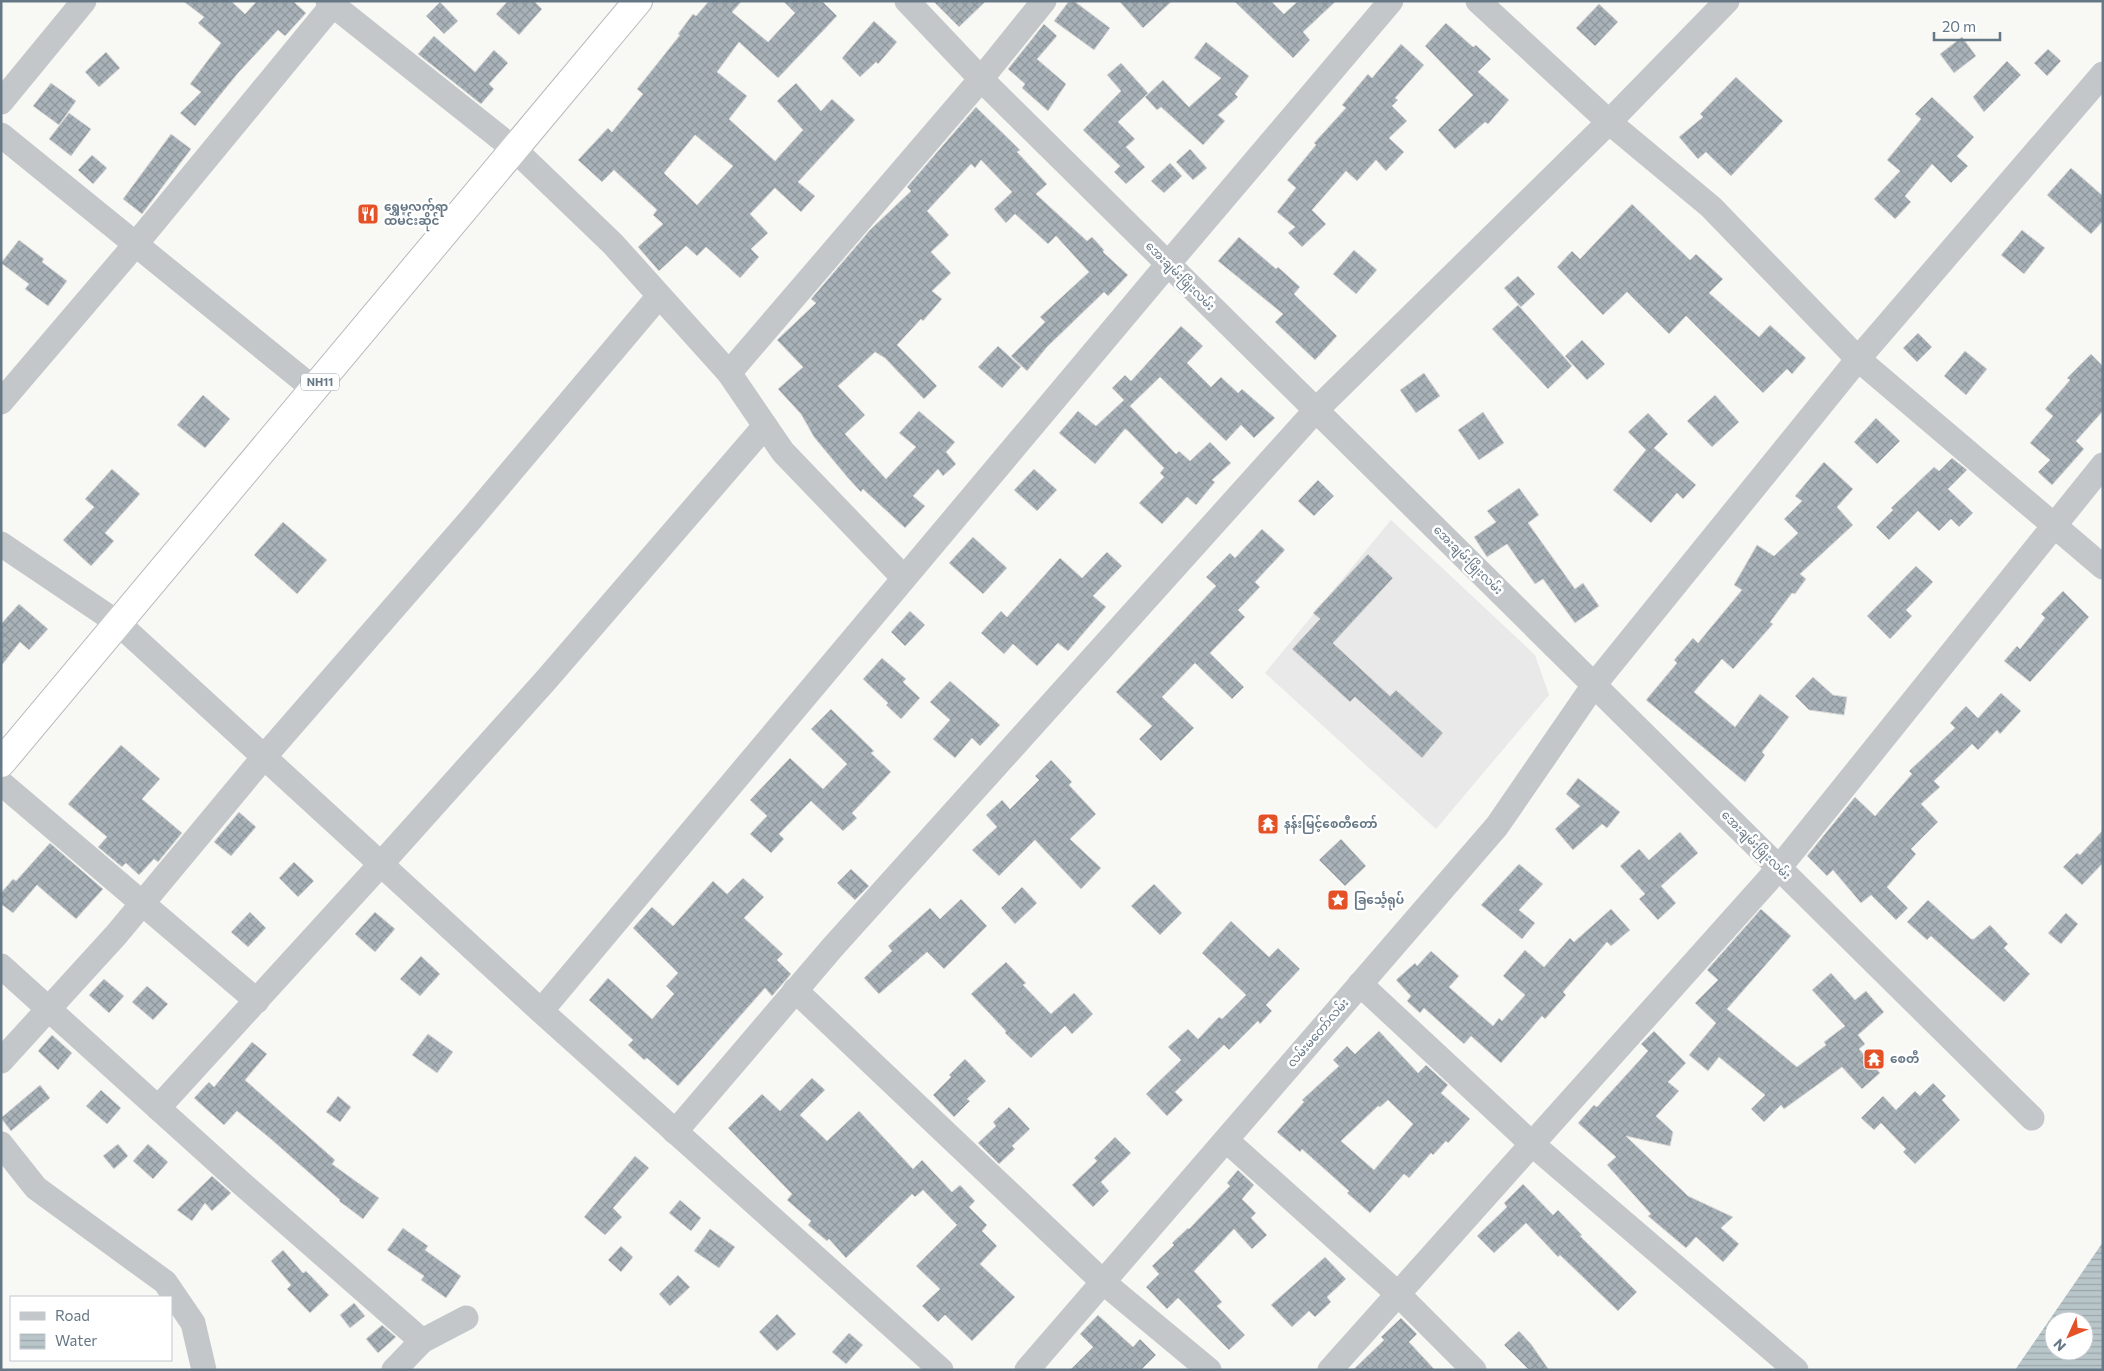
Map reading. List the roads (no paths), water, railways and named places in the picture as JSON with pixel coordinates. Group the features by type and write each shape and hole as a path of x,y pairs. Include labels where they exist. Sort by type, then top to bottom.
{"highway":[{"name":"NH11","path":"1,763 638,1"}],"street":[{"path":"1,102 84,1"},
{"name":"အေးချမ်းဖြိုးလမ်း","path":"907,1 981,79 2032,1118"},
{"path":"729,373 981,79 1044,1"},
{"path":"541,1011 1168,264 1392,1"},
{"path":"1478,1 1610,122 1711,206 1858,359 2103,567"},
{"path":"675,1132 795,990 1008,750 1316,410 1610,122 1727,1"},
{"path":"1,402 135,244 333,3 514,149 613,244 729,373 783,452 904,578"},
{"name":"လမ်းမတော်လမ်း","path":"1027,1370 1497,826 1594,685 1858,359 2103,74"},
{"path":"1,135 314,389"},
{"path":"1,1061 49,1010 264,757 472,520 659,296"},
{"path":"158,1108 546,680 766,426"},
{"path":"1330,1370 1779,868 2103,465"},
{"path":"1,544 118,623 541,1011 941,1370"},
{"path":"1,783 257,1001"},
{"path":"1,966 158,1108 422,1341"},
{"path":"1360,984 1532,1144 1796,1370"},
{"path":"795,990 1103,1282 1209,1370"},
{"path":"1226,1140 1398,1294 1474,1370"},
{"path":"1,1144 36,1188 165,1282 194,1323 204,1370"},
{"path":"394,1370 422,1341 466,1318"}],"water":[{"path":"2103,1242 2103,1370 2015,1370 2044,1328 2044,1361 2094,1361 2094,1311 2056,1311"}],"place":[{"name":"ရွှေမူလက်ရာ ထမင်းဆိုင်","path":"368,214"},
{"name":"နန်းမြင့်စေတီတော်","path":"1268,824"},
{"name":"ခြင်္သေ့ရုပ်","path":"1338,900"},
{"name":"စေတီ","path":"1874,1059"}]}
